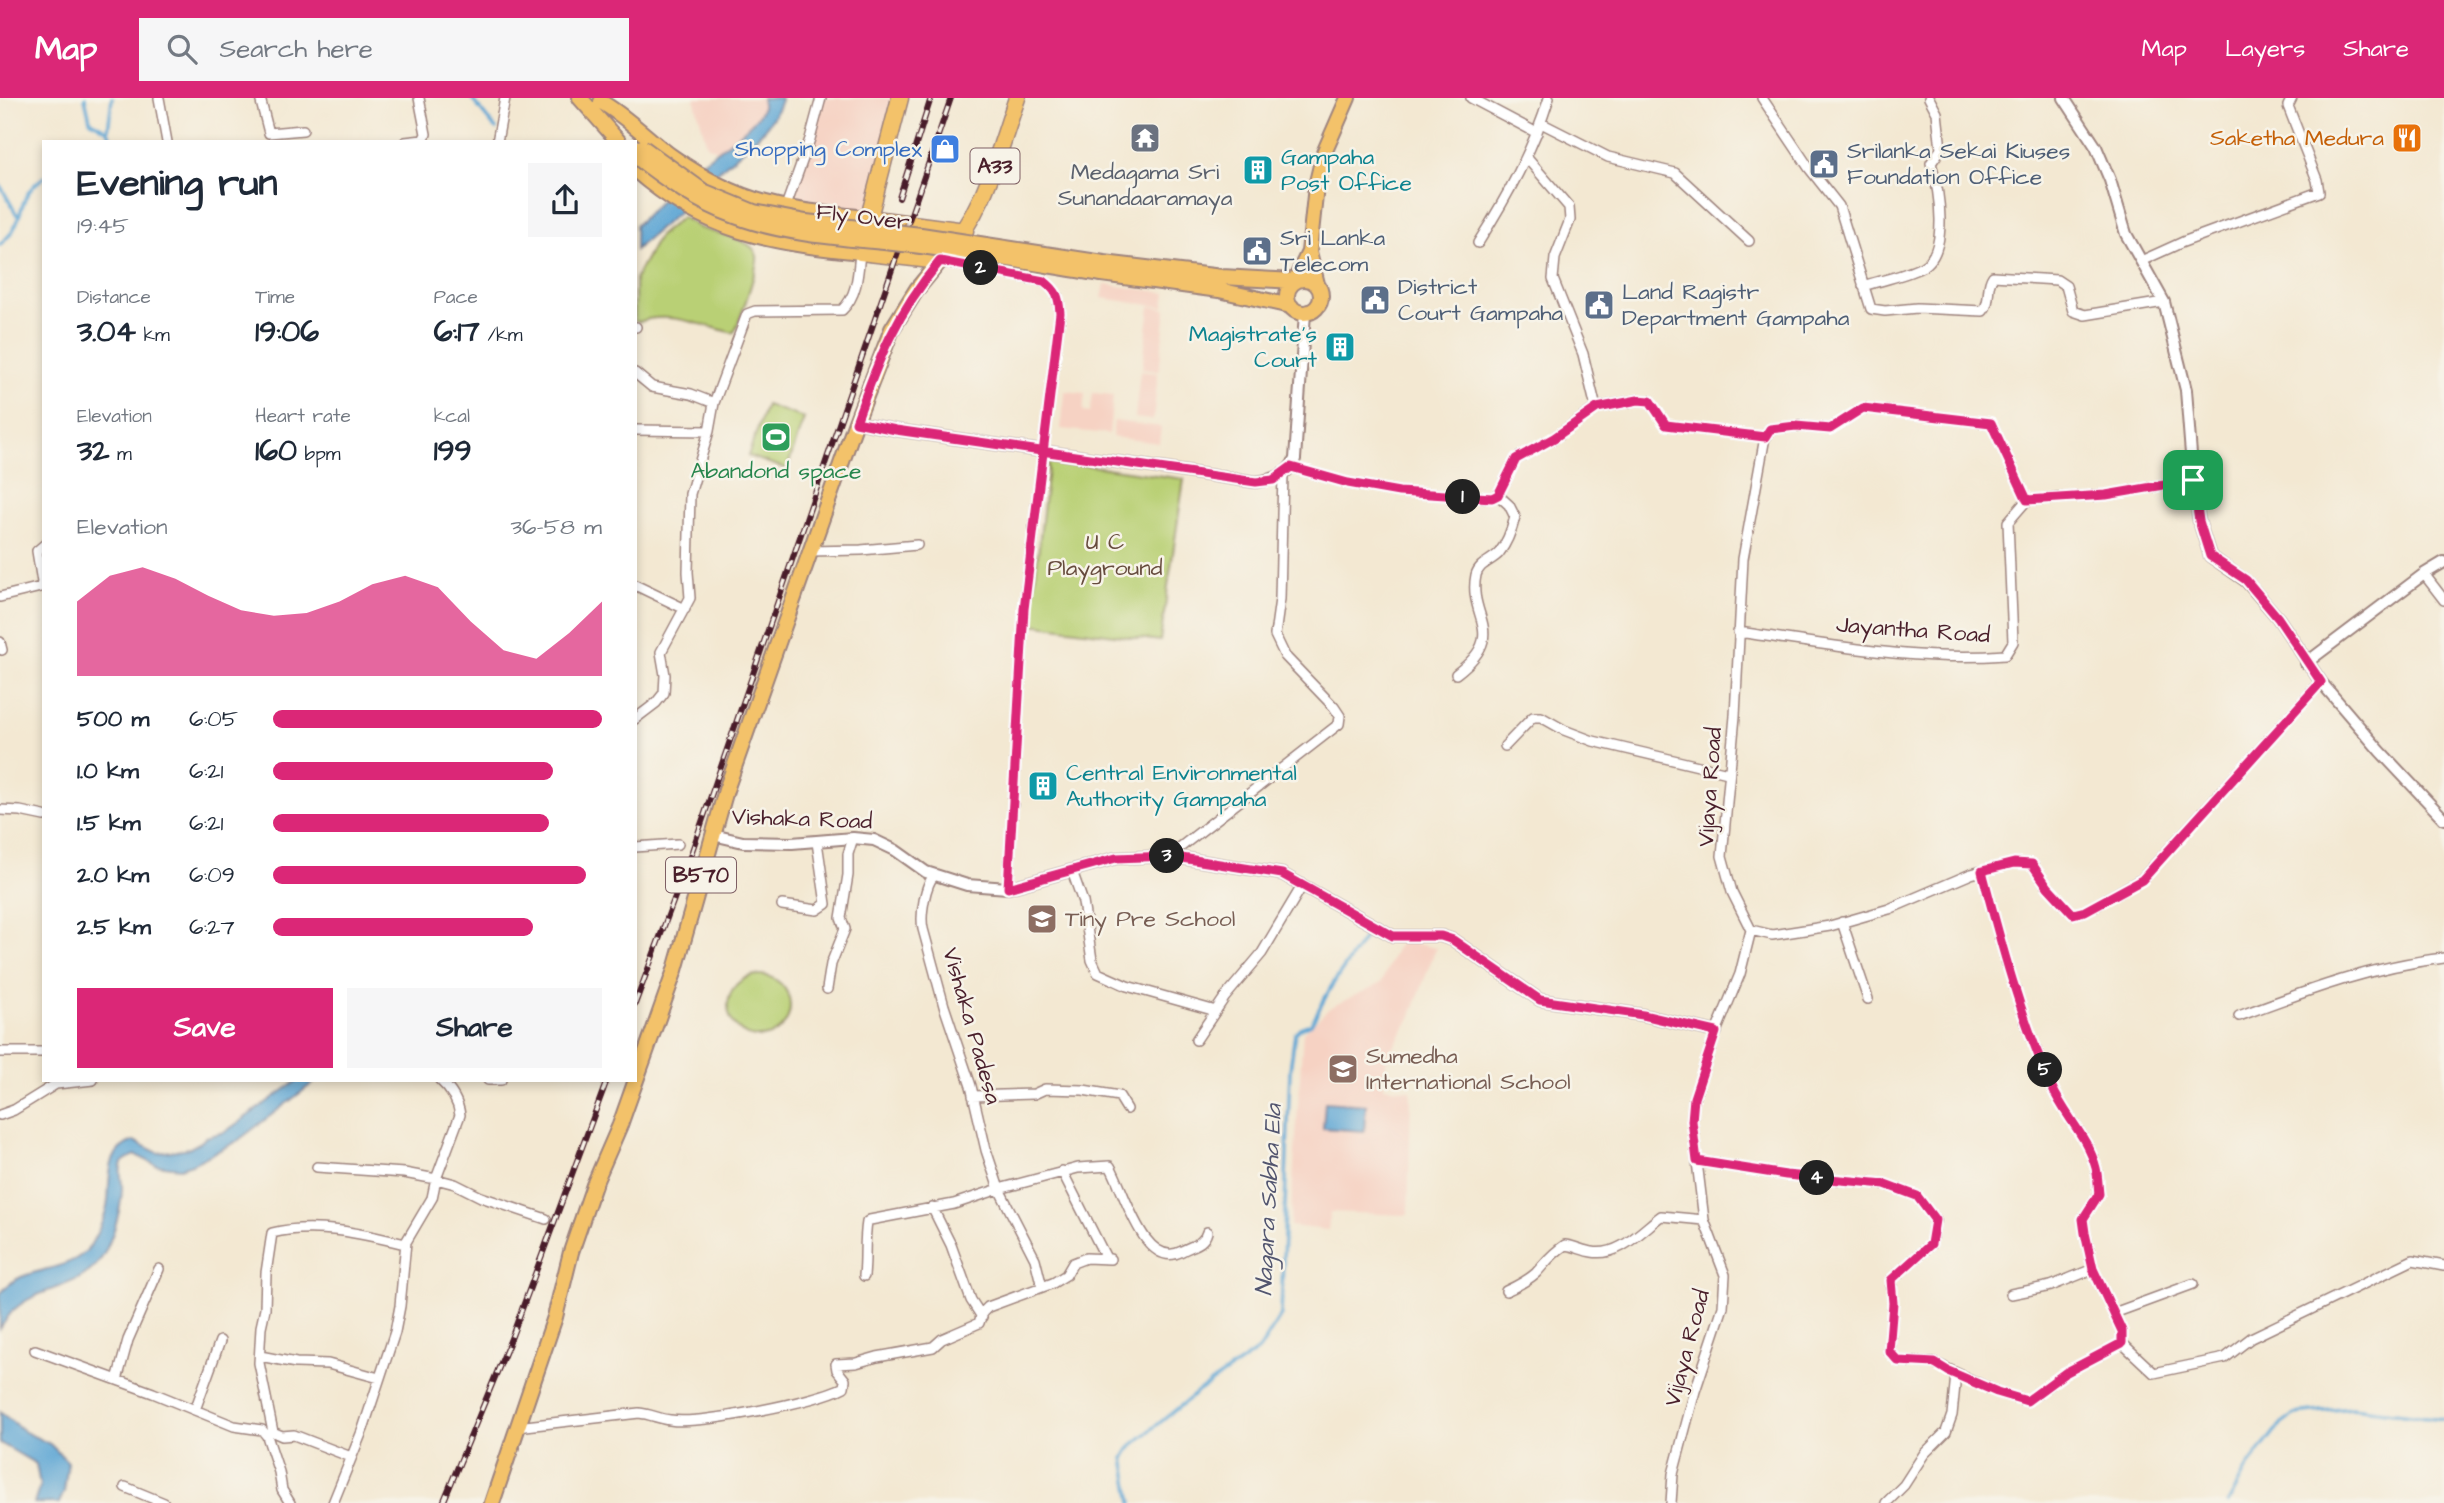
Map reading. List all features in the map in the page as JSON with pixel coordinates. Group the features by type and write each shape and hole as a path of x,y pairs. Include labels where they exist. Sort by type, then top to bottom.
{"highway":[{"path":"900,98 859,251 940,261"},
{"name":"A33","path":"940,261 965,231 994,169 1017,98"},
{"path":"867,218 965,231"}],"main road":[{"path":"578,98 587,120 604,140"},
{"path":"578,98 618,140"},
{"path":"1309,252 1321,300 1315,309 1305,313 1291,306 1288,290 1296,281 1309,252 1319,169 1348,98"},
{"path":"600,100 688,167 743,197 785,209 867,218"},
{"name":"Fly Over","path":"600,100 630,140"},
{"name":"Fly Over","path":"639,152 667,180 699,200 753,222 806,233 1138,274"},
{"path":"637,172 690,211 750,235 787,243 859,251"},
{"name":"B570","path":"637,1079 675,970 713,835 809,551 856,422 892,329 917,289 940,261"},
{"path":"1138,274 1296,281 1307,279 1317,284"},
{"path":"1138,274 1291,306"},
{"name":"B570","path":"492,1503 555,1317 571,1252 594,1185 621,1125 636,1082"}],"street":[{"path":"159,98 167,140"},
{"path":"260,98 269,133 303,130"},
{"path":"417,140 423,139 426,134 419,98"},
{"path":"497,140 505,98"},
{"path":"785,209 810,139 821,98"},
{"path":"1471,98 1608,157 1675,173 1749,241"},
{"path":"1478,243 1526,157 1549,98"},
{"path":"1762,98 1809,168 1839,206 1871,309 1983,311 1989,304 1989,282 1993,276 2057,280 2066,286 2073,311 2085,315 2164,302"},
{"path":"1863,286 1922,267 1932,260 1941,233 1931,163 1941,149 1937,113 1929,98"},
{"path":"2064,98 2096,147 2110,180 2126,234 2164,302 2186,390 2193,480 2199,521 2210,556 2246,580 2278,618 2321,682 2380,751 2444,819"},
{"path":"2141,261 2183,242 2319,192 2317,180 2288,106 2292,98"},
{"path":"1526,157 1569,207 1570,220 1555,258 1553,279 1583,354 1597,408"},
{"path":"637,717 664,693 662,652 690,598 690,494 709,431 714,404 747,314 755,311 842,310 848,304 856,283 859,251"},
{"path":"940,261 1044,281 1055,289 1059,297 1060,313 1024,609 1008,888"},
{"path":"856,422 1256,482 1273,480 1287,470 1295,459 1305,313"},
{"path":"637,375 652,387 691,394 714,404"},
{"path":"1287,470 1399,492 1492,498 1498,495 1516,459 1554,438 1597,408 1638,400 1650,401 1666,425 1765,437 1770,429 1796,426 1830,429 1863,408 1991,423 2027,500 2106,495 2193,480"},
{"path":"637,430 709,431"},
{"name":"Vijaya Road","path":"1671,1503 1676,1462 1695,1391 1723,1307 1725,1275 1704,1220 1692,1121 1694,1098 1747,953 1751,930 1731,892 1722,856 1735,716 1743,559 1765,437"},
{"path":"1169,856 1339,724 1340,716 1285,656 1275,635 1280,599 1287,470"},
{"path":"1456,674 1467,666 1482,646 1485,634 1475,588 1476,572 1498,554 1511,531 1515,517 1498,495"},
{"name":"Jayantha Road","path":"1738,632 1867,650 1969,658 2005,655 2013,642 2008,522 2027,500"},
{"path":"809,551 917,545"},
{"path":"0,597 41,587 37,551 42,547"},
{"path":"2306,663 2424,574 2444,562"},
{"path":"2424,574 2444,600"},
{"path":"637,586 685,609"},
{"path":"1751,930 1772,935 1842,922 1889,909 1971,874 2014,863 2032,864 2048,887 2073,914 2085,911 2142,880 2321,682"},
{"path":"1505,746 1533,717 1541,717 1592,741 1728,773"},
{"path":"0,810 42,816"},
{"name":"Vishaka Road","path":"713,835 743,842 817,842 853,838 881,842 934,875 967,885 1008,888 1116,858 1169,856 1282,874 1393,936 1441,936 1453,940 1540,1000 1643,1015 1716,1032"},
{"path":"827,989 831,964 845,929 841,918 848,875 848,854 853,838"},
{"path":"782,905 817,910 826,904 817,842"},
{"path":"637,847 678,844"},
{"path":"1072,871 1083,902 1093,960 1098,973 1127,986 1216,1011"},
{"path":"1982,871 1997,929 2037,1050 2062,1107 2074,1124 2095,1167 2099,1194 2083,1219 2093,1269 2122,1331 2121,1343"},
{"name":"Vishaka Padesa","path":"934,875 929,882 921,920 986,1150 999,1189 1035,1259 1042,1287"},
{"path":"1196,1040 1262,953 1302,886"},
{"path":"1842,922 1868,999"},
{"path":"2239,1016 2327,983 2405,962 2444,958"},
{"path":"0,1052 42,1052"},
{"path":"0,1115 15,1110 56,1084 74,1082"},
{"path":"333,1503 363,1430 396,1332 405,1244 432,1198 436,1179 460,1115 459,1104 442,1082"},
{"path":"973,1097 1034,1094 1045,1088 1083,1090 1119,1096 1127,1109"},
{"path":"1697,1161 1786,1175 1885,1184 1917,1196 1935,1220 1931,1244 1891,1280 1893,1303 1889,1351 1898,1361 1935,1363 1997,1392 2027,1401 2065,1373 2121,1343"},
{"path":"864,1276 867,1222 954,1204 1062,1171 1110,1166 1144,1237 1153,1248 1165,1254 1177,1254 1202,1242 1208,1232"},
{"path":"317,1167 404,1173 436,1179 546,1219"},
{"path":"517,1427 639,1413 671,1420 729,1416 806,1401 845,1387 845,1380 836,1364 856,1363 933,1347 942,1339 979,1323 982,1313 988,1307 1030,1293 1061,1278 1073,1263 1086,1258 1108,1258 1062,1171"},
{"path":"932,1207 951,1245 971,1300 982,1317"},
{"path":"1506,1291 1536,1273 1550,1255 1565,1245 1608,1253 1625,1245 1661,1216 1704,1220"},
{"path":"351,1457 294,1435 274,1434 259,1363 265,1309 264,1289 272,1233 315,1229 385,1238 405,1244"},
{"path":"2121,1343 2154,1373 2225,1358 2251,1338 2413,1260 2444,1266"},
{"path":"117,1380 128,1340 159,1269"},
{"path":"2011,1294 2052,1286 2093,1269"},
{"path":"2114,1313 2193,1284"},
{"path":"195,1410 220,1341"},
{"path":"35,1350 234,1426 265,1433 279,1472 282,1490 290,1503"},
{"path":"260,1356 296,1363 328,1364 379,1378"},
{"path":"1885,1503 1904,1485 1924,1454 1946,1432 1952,1415 1956,1375"},
{"path":"125,1487 164,1503"}],"shaded area":[{"path":"694,98 762,98 762,108 751,124 719,151 707,145"},
{"path":"821,98 900,98 867,218 785,209"},
{"path":"1105,284 1166,293 1164,307 1102,298"},
{"path":"1150,306 1166,309 1159,371 1142,369"},
{"path":"1140,371 1158,373 1153,420 1135,418"},
{"path":"1065,391 1085,393 1083,412 1090,413 1093,393 1113,395 1109,434 1061,429"},
{"path":"1114,421 1161,427 1159,443 1112,437"},
{"name":"Sumedha International School","path":"1407,942 1436,948 1410,1018 1394,1046 1388,1050 1383,1087 1411,1090 1408,1215 1330,1212 1328,1230 1290,1226 1303,1032 1331,1007 1381,983 1398,945"}],"green space":[{"path":"682,217 700,228 741,241 754,250 757,256 755,269 733,333 673,318 637,322 637,275 658,237"},
{"name":"Abandond space","path":"766,405 804,418 787,469 748,456"},
{"name":"U C Playground","path":"1049,460 1184,479 1160,641 1030,624"},
{"path":"753,975 765,975 781,984 788,994 788,1018 781,1028 765,1037 753,1037 742,1032 733,1023 728,1012 728,1000 733,989 742,980"}],"water":[{"path":"762,98 781,98 776,112 763,131 637,248 637,224 678,182 751,124 762,109"},
{"path":"295,1082 314,1082 236,1142 192,1164 180,1168 156,1165 136,1155 128,1158 120,1169 122,1187 116,1221 105,1252 97,1264 76,1280 27,1300 11,1312 0,1329 0,1294 7,1287 21,1277 77,1258 90,1246 106,1212 111,1165 118,1151 134,1141 158,1153 190,1148 206,1137 225,1132"},
{"path":"1325,1102 1366,1105 1364,1131 1323,1128"},
{"path":"0,1412 25,1432 50,1444 68,1462 64,1492 59,1503 34,1503 40,1486 36,1464 0,1443"}],"waterway":[{"path":"85,98 90,120 108,131"},
{"path":"112,98 108,131 112,140"},
{"path":"471,98 496,129"},
{"path":"0,245 12,232 26,197 42,179"},
{"path":"0,185 17,215"},
{"name":"Nagara Sabha Ela","path":"1132,1503 1124,1458 1131,1446 1199,1391 1260,1349 1281,1315 1290,1070 1295,1033 1311,1024 1331,987 1366,935"},
{"path":"2228,1503 2248,1466 2275,1431 2294,1414 2352,1408 2444,1419"}],"railway":[{"path":"899,198 931,98"},
{"path":"637,999 692,851 951,98"},
{"path":"443,1503 512,1336 606,1082"}],"place":[{"name":"Medagama Sri Sunandaaramaya","path":"1145,138"},
{"name":"Saketha Medura","path":"2407,138"},
{"name":"Shopping Complex","path":"945,149"},
{"name":"Srilanka Sekai Kiuses Foundation Office","path":"1824,164"},
{"name":"Gampaha Post Office","path":"1258,170"},
{"name":"Sri Lanka Telecom","path":"1257,251"},
{"name":"District Court Gampaha","path":"1375,300"},
{"name":"Land Ragistr Department Gampaha","path":"1599,305"},
{"name":"Magistrate's Court","path":"1340,347"},
{"name":"Abandond space","path":"776,437"},
{"name":"Central Environmental Authority Gampaha","path":"1043,786"},
{"name":"Tiny Pre School","path":"1042,919"},
{"name":"Sumedha International School","path":"1343,1069"}],"route":[{"path":"2193,480 2106,495 2027,500 1991,423 1863,408 1830,429 1796,426 1770,429 1765,437 1666,425 1650,401 1638,400 1597,408 1554,438 1516,459 1498,495 1492,498 1399,492 1348,483 1291,467 1273,480 1256,482 1044,452 896,430 856,422 892,329 917,289 940,261 1044,281 1055,289 1059,297 1060,313 1044,452 1024,609 1008,888 1116,858 1169,856 1282,874 1393,936 1441,936 1453,940 1540,1000 1643,1015 1716,1032 1694,1098 1692,1121 1697,1161 1786,1175 1885,1184 1917,1196 1935,1220 1931,1244 1891,1280 1893,1303 1889,1351 1898,1361 1935,1363 1997,1392 2027,1401 2065,1373 2122,1343 2122,1331 2093,1269 2085,1233 2083,1219 2099,1194 2095,1167 2090,1152 2052,1088 2037,1050 1997,929 1982,871 2014,863 2032,864 2048,887 2073,914 2085,911 2142,880 2321,682 2278,618 2246,580 2210,556 2199,521 2193,480"}]}
